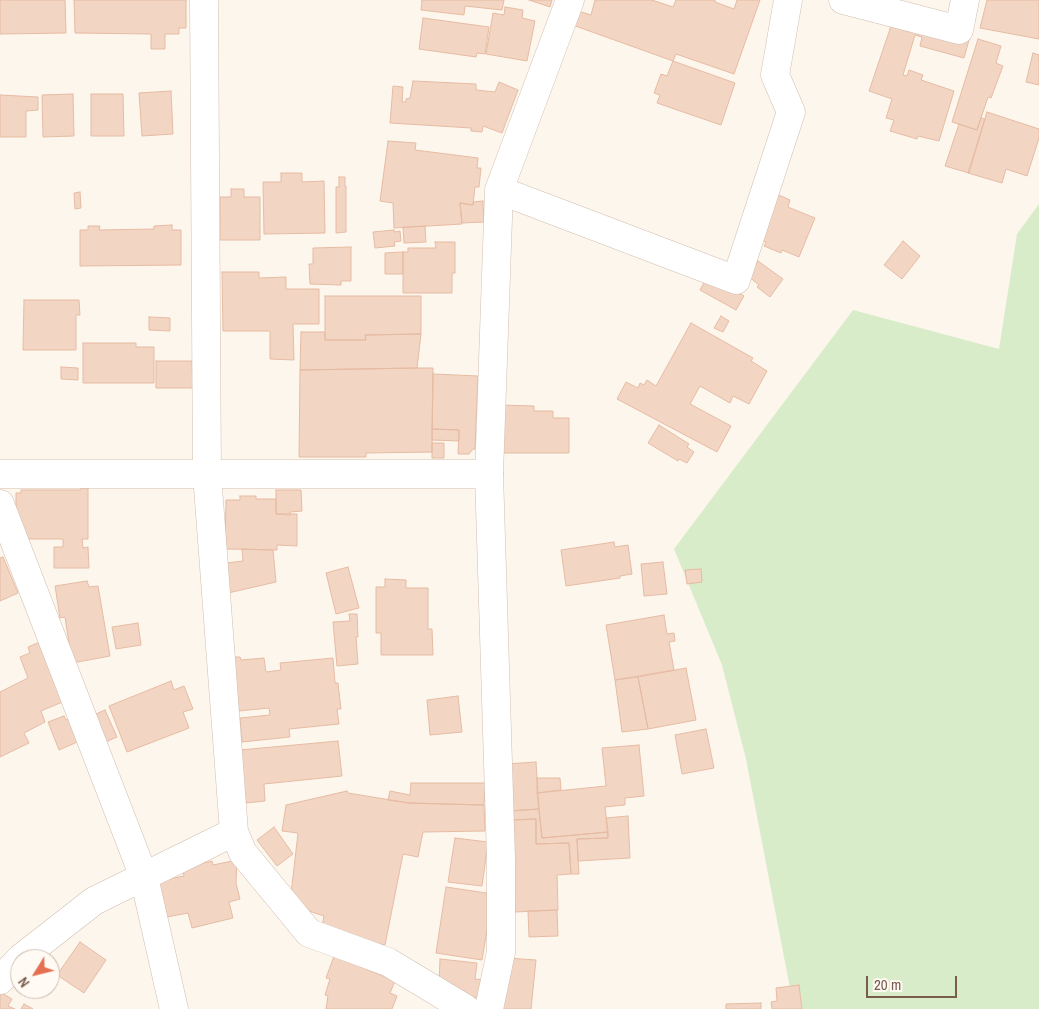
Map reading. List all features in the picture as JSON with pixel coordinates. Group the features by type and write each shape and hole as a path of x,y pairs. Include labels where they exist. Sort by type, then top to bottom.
{"street":[{"path":"204,0 207,474 234,832 243,853 309,933 388,962 466,1009"},
{"path":"489,1009 500,952 501,878 489,474 499,190 570,0"},
{"path":"499,190 736,280 791,112 775,74 788,0"},
{"path":"843,0 959,30 965,0"},
{"path":"0,474 489,474"},
{"path":"0,504 144,877 174,1009"},
{"path":"0,980 21,958 94,900 234,832"}],"green space":[{"path":"1039,204 1039,1009 794,1009 746,759 722,665 674,549 853,310 999,349 1017,234"}],"building":[{"path":"0,0 65,0 66,33 0,34"},
{"path":"74,0 186,0 186,28 179,28 179,34 165,34 165,49 151,49 151,34 75,33"},
{"path":"422,0 504,0 502,10 465,6 464,15 421,10"},
{"path":"529,0 552,0 550,7"},
{"path":"595,0 652,0 673,7 676,0 715,0 715,2 734,9 737,0 760,0 734,74 676,54 673,61 567,23 572,9 591,15"},
{"path":"987,0 1039,0 1039,39 980,28"},
{"path":"505,7 523,10 522,18 535,21 527,61 486,54 493,13 504,15"},
{"path":"423,18 489,27 485,54 477,53 476,57 419,49"},
{"path":"912,24 969,40 964,58 920,46 922,37 915,35 903,75 907,76 909,70 923,75 921,80 954,91 939,141 918,136 917,139 890,131 894,120 886,118 892,99 869,91 891,26 910,32"},
{"path":"978,39 1001,46 996,63 1003,66 991,98 988,97 977,130 952,122"},
{"path":"1033,53 1039,55 1039,85 1026,82"},
{"path":"673,61 735,83 721,125 657,103 660,95 654,93 661,74 667,76"},
{"path":"413,81 476,84 476,90 495,92 499,82 518,90 502,133 483,126 482,132 471,131 471,128 390,123 393,86 403,87 402,102 406,102 406,99 410,98"},
{"path":"171,91 173,134 142,136 139,93"},
{"path":"73,94 74,136 43,137 42,95"},
{"path":"91,94 123,94 124,136 91,136"},
{"path":"0,95 38,97 38,110 26,111 26,137 0,137"},
{"path":"987,112 1039,129 1039,138 1027,176 1006,169 1002,183 968,173"},
{"path":"981,118 985,119 969,173 945,166 959,124 977,130"},
{"path":"388,141 416,143 415,150 478,158 477,168 481,168 479,187 475,187 473,205 460,203 462,224 394,228 393,203 380,201"},
{"path":"281,173 302,173 302,182 324,181 325,233 264,234 263,182 281,182"},
{"path":"339,177 345,177 346,232 336,233 336,187 339,187"},
{"path":"231,189 244,189 244,197 260,197 260,240 220,240 220,197 231,197"},
{"path":"80,192 81,208 75,209 74,193"},
{"path":"774,193 790,200 788,207 815,218 799,257 782,250 781,253 764,246 766,242 756,238"},
{"path":"483,201 484,222 462,223 460,203 473,205 473,202"},
{"path":"172,225 172,230 181,230 181,265 80,266 80,230 88,230 88,226 100,226 99,230 154,229 154,226"},
{"path":"425,226 426,242 404,243 403,227"},
{"path":"394,230 394,232 400,231 401,241 394,242 395,246 375,248 373,232"},
{"path":"903,241 920,256 902,279 884,265"},
{"path":"435,242 455,242 455,273 452,273 452,293 403,293 403,252 408,252 408,248 436,248"},
{"path":"351,247 351,281 341,281 341,285 310,284 309,264 313,264 313,248"},
{"path":"403,252 403,274 385,274 385,253"},
{"path":"758,261 783,279 770,297 757,287 759,285 748,276"},
{"path":"222,272 259,272 259,278 286,277 286,289 319,289 319,324 293,324 294,360 270,359 270,331 223,331"},
{"path":"708,275 744,296 736,310 700,290"},
{"path":"325,296 421,296 421,334 365,335 366,340 325,340"},
{"path":"24,300 79,300 80,315 76,315 76,350 23,350"},
{"path":"721,316 729,321 723,332 714,328"},
{"path":"149,317 170,318 170,331 149,330"},
{"path":"691,323 753,358 751,361 767,371 749,404 733,396 730,403 700,386 690,404 731,426 717,452 617,399 626,382 638,388 640,383 644,385 647,380 656,386"},
{"path":"301,332 325,332 325,340 366,340 365,335 421,334 417,368 300,370"},
{"path":"83,343 136,343 136,347 154,347 154,383 83,383"},
{"path":"156,361 192,361 193,388 156,388"},
{"path":"61,367 78,368 78,380 61,379"},
{"path":"433,368 432,452 366,453 366,457 299,457 300,370"},
{"path":"433,374 478,376 475,449 469,454 458,454 459,430 432,429"},
{"path":"500,405 534,406 534,411 553,411 553,418 569,418 569,453 500,453"},
{"path":"659,425 689,444 687,447 694,452 687,463 679,459 678,461 648,443"},
{"path":"432,429 459,430 459,441 432,440"},
{"path":"432,443 444,443 444,458 432,458"},
{"path":"81,488 88,488 88,539 82,539 83,548 88,547 89,568 54,568 54,547 63,547 63,539 16,539 16,493 21,493 21,490 81,490"},
{"path":"276,490 301,490 302,511 290,512 290,515 276,514"},
{"path":"240,496 256,496 256,499 276,499 276,514 297,514 297,546 277,545 277,550 225,549 226,500 240,500"},
{"path":"614,542 615,547 628,545 632,574 620,576 620,578 566,586 561,550"},
{"path":"242,549 273,550 276,582 228,593 226,563 243,561"},
{"path":"3,557 18,593 0,601 0,558"},
{"path":"663,562 667,594 644,596 641,564"},
{"path":"348,567 359,608 336,614 326,573"},
{"path":"701,569 702,582 687,584 685,570"},
{"path":"385,579 406,580 406,588 428,588 428,629 432,629 433,655 381,655 381,633 376,633 376,587 385,587"},
{"path":"87,581 89,587 98,586 110,656 72,663 65,617 60,618 55,586"},
{"path":"349,614 357,614 358,664 337,666 333,622 350,621"},
{"path":"664,615 667,634 674,633 675,641 669,642 674,670 615,680 606,625"},
{"path":"138,623 141,645 116,649 112,627"},
{"path":"42,641 67,700 41,711 45,722 24,733 29,743 0,757 0,692 28,678 20,657 30,653 28,647"},
{"path":"233,657 240,657 241,660 264,658 266,672 281,670 280,663 333,658 335,683 338,683 341,709 337,709 339,724 289,729 290,737 242,742 240,718 270,715 269,708 239,711"},
{"path":"686,668 696,720 648,729 638,677"},
{"path":"638,677 648,729 622,732 615,680"},
{"path":"171,681 174,690 184,686 193,709 183,712 189,728 127,752 109,706"},
{"path":"458,696 462,732 430,735 427,700"},
{"path":"105,710 117,737 101,744 89,717"},
{"path":"64,716 66,720 72,717 82,740 59,750 48,722"},
{"path":"706,729 714,768 682,774 675,735"},
{"path":"338,741 342,776 264,784 265,801 246,803 240,750"},
{"path":"639,745 644,796 625,798 625,805 605,807 608,832 542,838 537,793 606,786 602,748"},
{"path":"536,762 539,809 509,811 506,764"},
{"path":"537,778 560,778 561,790 537,793"},
{"path":"411,783 485,783 484,805 409,803 388,800 390,791 410,795"},
{"path":"347,791 348,793 409,803 484,805 485,831 423,832 418,857 403,854 385,945 328,934 322,927 324,916 306,910 291,894 298,833 282,831 286,805"},
{"path":"539,809 542,838 608,832 608,838 577,839 579,874 571,874 569,843 536,844 536,819 511,820 510,811"},
{"path":"628,816 630,858 578,861 577,839 608,838 606,818"},
{"path":"536,819 536,844 569,843 571,874 557,875 558,910 515,912 511,820"},
{"path":"274,827 293,854 277,866 257,840"},
{"path":"455,838 488,842 482,886 448,882"},
{"path":"237,860 236,883 240,899 229,902 233,918 192,928 188,913 167,917 159,881 184,876 182,868 212,861 213,865"},
{"path":"446,887 493,894 482,960 436,953"},
{"path":"557,910 558,936 529,937 528,911"},
{"path":"80,942 106,960 84,993 60,977 60,971"},
{"path":"334,956 395,981 390,993 397,996 392,1009 326,1009 328,996 325,995 330,979 326,978"},
{"path":"507,958 536,960 531,1009 501,1009"},
{"path":"440,959 477,963 475,979 484,980 486,987 470,1003 439,984"},
{"path":"799,985 802,1009 772,1009 771,1002 777,1001 776,988"},
{"path":"0,992 12,999 8,1006 15,1009 0,1009"},
{"path":"761,1003 761,1009 726,1009 726,1004"},
{"path":"24,1004 33,1009 21,1009"}]}
